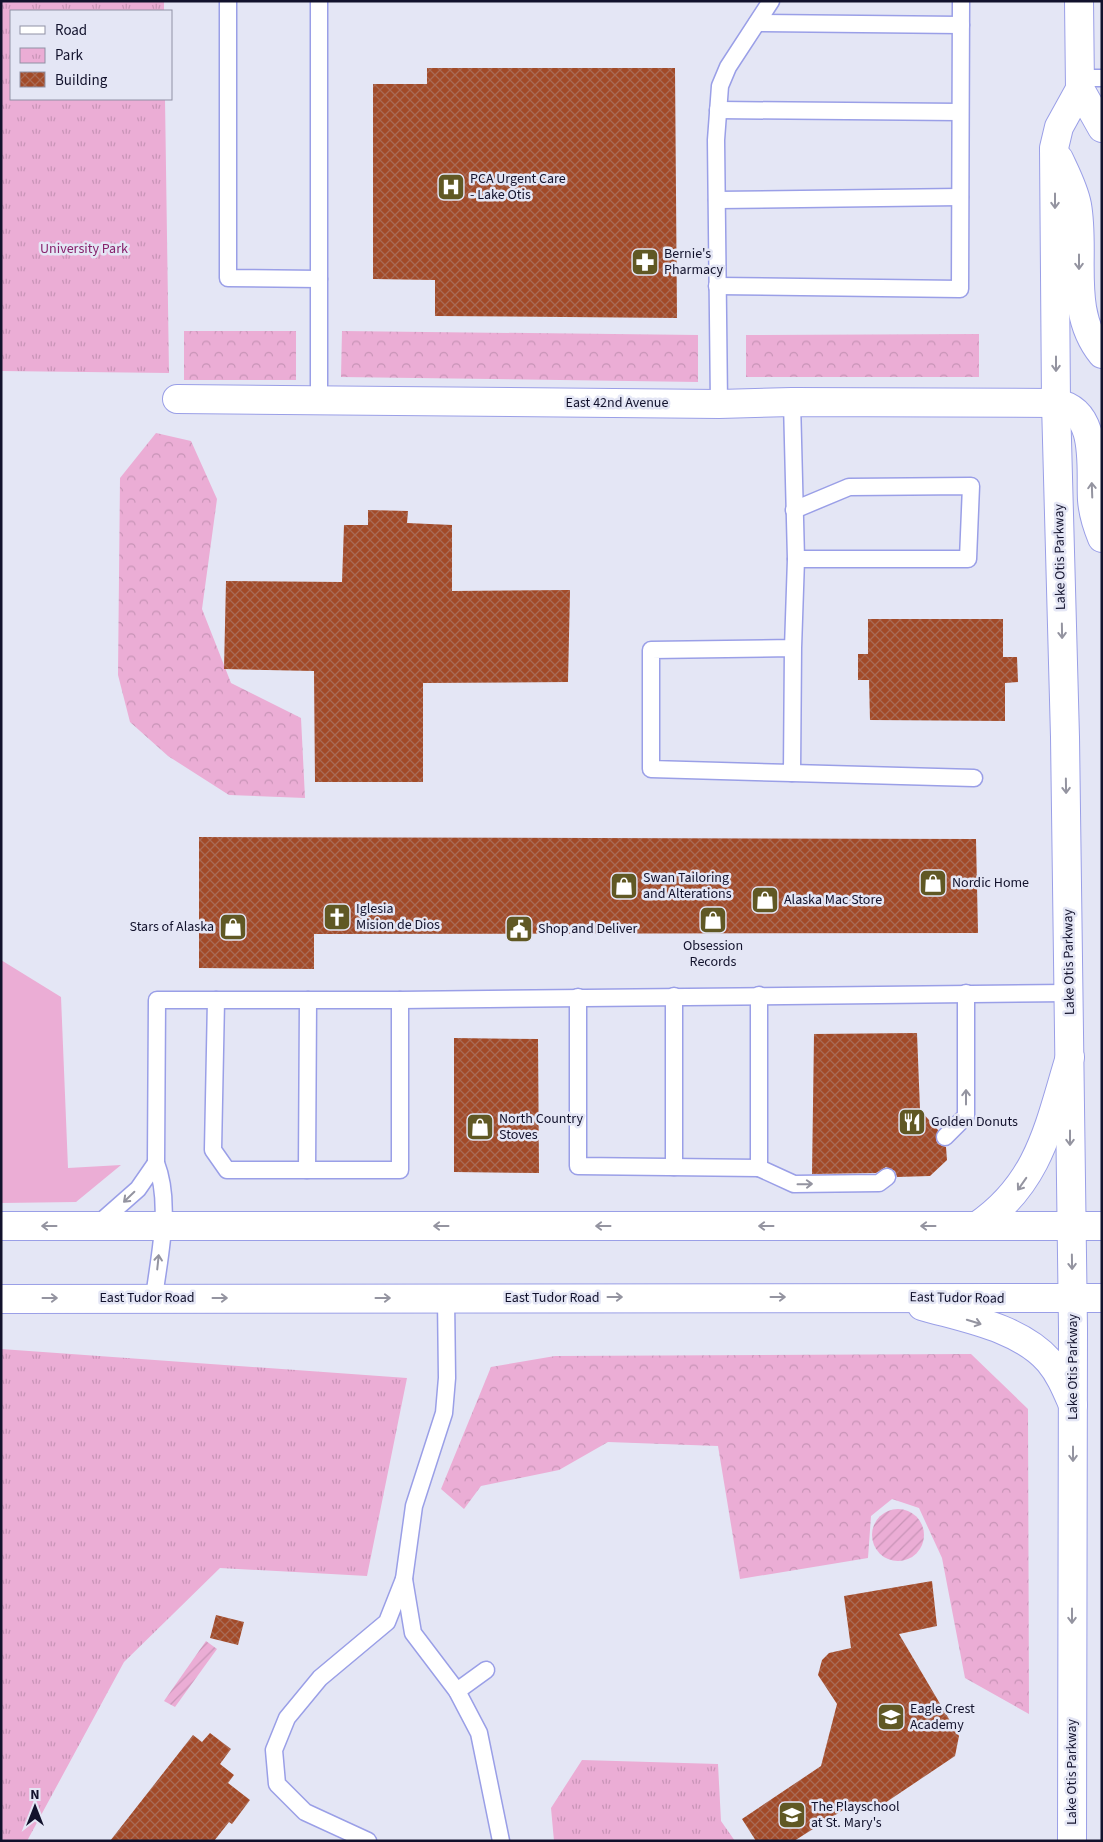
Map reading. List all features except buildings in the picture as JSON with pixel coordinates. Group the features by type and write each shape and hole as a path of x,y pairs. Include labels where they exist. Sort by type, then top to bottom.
{"main road":[{"name":"Lake Otis Parkway","path":"1079,1 1087,81 1102,128"},
{"name":"Lake Otis Parkway","path":"1072,1841 1073,1405 1070,1057 1056,403 1054,148 1059,127 1087,81"},
{"path":"1054,148 1075,196 1079,225 1080,299 1090,333 1102,354"},
{"name":"East 42nd Avenue","path":"177,399 319,402 719,404 792,402 1056,403"},
{"path":"1056,403 1067,406 1076,413 1089,434 1094,510 1102,538"},
{"path":"977,1226 1006,1204 1026,1179 1041,1149 1070,1057"},
{"path":"1,1226 1102,1226"},
{"path":"894,1297 1004,1332 1027,1343 1041,1353 1054,1367 1073,1405"},
{"name":"East Tudor Road","path":"1,1299 1102,1298"}],"lane":[{"path":"228,1 228,278 319,279"},
{"path":"319,1 319,402"},
{"path":"719,404 717,200 720,86 728,67 771,1"},
{"path":"717,286 960,289 961,1"},
{"path":"757,23 960,26"},
{"path":"718,110 960,112"},
{"path":"717,200 960,197"},
{"path":"792,402 796,559 792,773"},
{"path":"794,510 849,487 971,486 968,559 796,559"},
{"path":"793,648 650,650 650,769 974,778"},
{"path":"154,1298 162,1226 162,1189 156,1163 157,1000 400,1000 1069,992"},
{"path":"945,1137 966,1116 966,993"},
{"path":"759,995 759,1168"},
{"path":"674,996 674,1168"},
{"path":"578,997 578,1166 759,1168 794,1184 879,1183 887,1176"},
{"path":"216,1000 213,1150 227,1170 400,1170 400,1000"},
{"path":"307,1170 308,1000"},
{"path":"96,1226 138,1189 156,1163"},
{"path":"368,1841 305,1812 277,1784 274,1750 287,1718 320,1678 388,1622 404,1580 414,1506 444,1413 448,1378 446,1298"},
{"path":"404,1580 413,1633 457,1691 479,1733 501,1841"},
{"path":"457,1691 486,1670"}],"green space":[{"name":"University Park","path":"1,1 164,1 164,10 10,10 10,100 165,100 169,373 1,371"},
{"path":"184,331 296,331 296,380 184,380"},
{"path":"342,331 698,335 698,382 341,377"},
{"path":"979,334 979,377 746,377 746,335"},
{"path":"156,433 191,441 217,499 202,609 231,683 301,718 305,798 229,795 168,756 130,722 118,675 120,478"},
{"path":"1,960 61,997 68,1168 121,1165 76,1202 1,1203"},
{"path":"1,1349 407,1378 367,1576 220,1568 124,1662 27,1841 1,1841"},
{"path":"971,1354 1028,1409 1029,1714 965,1678 942,1558 919,1508 892,1499 871,1516 868,1558 740,1579 718,1446 608,1442 559,1470 481,1486 464,1509 441,1489 491,1367 555,1356"},
{"path":"893,1509 903,1509 913,1513 920,1520 924,1535 920,1550 913,1557 903,1561 893,1561 883,1557 876,1550 872,1540 872,1530 876,1520 883,1513"},
{"path":"206,1641 217,1649 175,1707 164,1701"},
{"path":"582,1760 718,1764 721,1821 735,1841 554,1841 551,1808"}],"place":[{"name":"PCA Urgent Care - Lake Otis","path":"451,187"},
{"name":"Bernie's Pharmacy","path":"645,262"},
{"name":"Nordic Home","path":"933,883"},
{"name":"Swan Tailoring and Alterations","path":"624,886"},
{"name":"Alaska Mac Store","path":"765,900"},
{"name":"Iglesia Mision de Dios","path":"337,917"},
{"name":"Obsession Records","path":"713,920"},
{"name":"Stars of Alaska","path":"233,927"},
{"name":"Shop and Deliver","path":"519,929"},
{"name":"Golden Donuts","path":"912,1122"},
{"name":"North Country Stoves","path":"480,1127"},
{"name":"Eagle Crest Academy","path":"891,1717"},
{"name":"The Playschool at St. Mary's","path":"792,1815"}]}
